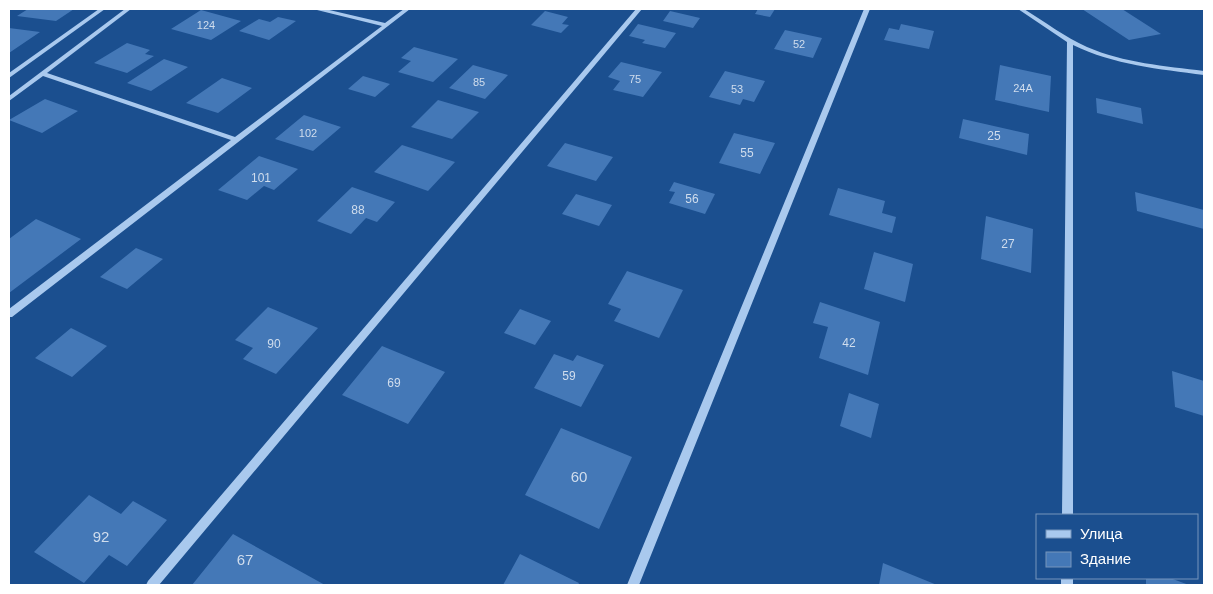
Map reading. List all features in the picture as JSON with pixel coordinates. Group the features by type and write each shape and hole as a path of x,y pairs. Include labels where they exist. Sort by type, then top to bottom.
{"street":[{"path":"9,76 102,9"},
{"path":"9,99 128,9"},
{"path":"319,9 386,25"},
{"path":"9,314 407,9"},
{"path":"152,585 639,9"},
{"path":"633,585 866,9"},
{"path":"1021,9 1070,41 1098,53 1134,63 1204,73"},
{"path":"1068,514 1070,41"}],"lane":[{"path":"42,74 237,140"}],"building":[{"path":"28,9 74,9 56,21 17,16"},
{"path":"758,9 775,9 770,17 755,14"},
{"path":"1082,9 1122,9 1161,34 1129,40"},
{"path":"201,10 241,21 211,40 171,29"},
{"path":"545,11 568,17 562,24 569,25 561,33 531,25"},
{"path":"670,11 700,18 693,28 663,21"},
{"path":"278,17 296,21 269,40 239,31 259,19 270,22"},
{"path":"638,24 676,33 665,48 642,43 645,40 629,36"},
{"path":"901,24 934,31 929,49 884,40 889,28 899,30"},
{"path":"9,28 40,32 9,53"},
{"path":"785,30 822,38 813,58 774,49"},
{"path":"127,43 150,50 145,54 154,56 127,73 94,63"},
{"path":"414,47 458,59 433,82 398,72 411,61 401,58"},
{"path":"164,59 188,67 151,91 127,83"},
{"path":"621,62 662,72 643,97 613,90 620,81 608,77"},
{"path":"473,65 508,75 485,99 449,88"},
{"path":"1000,65 1051,76 1049,112 995,100"},
{"path":"725,71 765,81 754,102 743,99 740,105 709,97"},
{"path":"363,76 390,84 375,97 348,89"},
{"path":"222,78 252,88 218,113 186,103"},
{"path":"1096,98 1141,108 1143,124 1097,113"},
{"path":"45,99 78,111 42,133 9,120"},
{"path":"438,100 479,112 452,139 411,127"},
{"path":"304,115 341,127 313,151 275,139"},
{"path":"963,119 1029,134 1027,155 959,138"},
{"path":"734,133 775,143 760,174 719,163"},
{"path":"565,143 613,157 596,181 547,166"},
{"path":"402,145 455,162 428,191 374,172"},
{"path":"259,156 298,169 274,190 264,186 247,200 218,190"},
{"path":"674,182 715,194 705,214 669,203 675,192 669,191"},
{"path":"352,187 395,202 377,222 366,218 351,234 317,221"},
{"path":"838,188 885,201 882,213 896,217 892,233 829,215"},
{"path":"1135,192 1204,210 1204,229 1137,211"},
{"path":"576,194 612,205 599,226 562,214"},
{"path":"986,216 1033,229 1031,273 981,259"},
{"path":"36,219 81,239 9,293 9,239"},
{"path":"136,248 163,259 127,289 100,277"},
{"path":"874,252 913,264 905,302 864,289"},
{"path":"627,271 683,290 659,338 614,321 621,309 608,304"},
{"path":"820,302 880,322 868,375 819,358 828,327 813,323"},
{"path":"268,307 318,328 276,374 243,359 253,348 235,340"},
{"path":"520,309 551,321 535,345 504,333"},
{"path":"71,328 107,346 72,377 35,358"},
{"path":"382,346 445,372 408,424 342,395"},
{"path":"554,354 573,361 577,355 604,365 581,407 534,388"},
{"path":"1172,371 1204,381 1204,416 1175,407"},
{"path":"849,393 879,404 871,438 840,426"},
{"path":"561,428 632,457 599,529 525,495"},
{"path":"89,495 121,514 133,501 167,520 127,566 109,555 84,583 34,552"},
{"path":"233,534 325,585 192,585"},
{"path":"520,554 579,583 578,585 503,585"},
{"path":"883,563 937,585 879,585"},
{"path":"1146,579 1173,579 1189,585 1146,585"}]}
